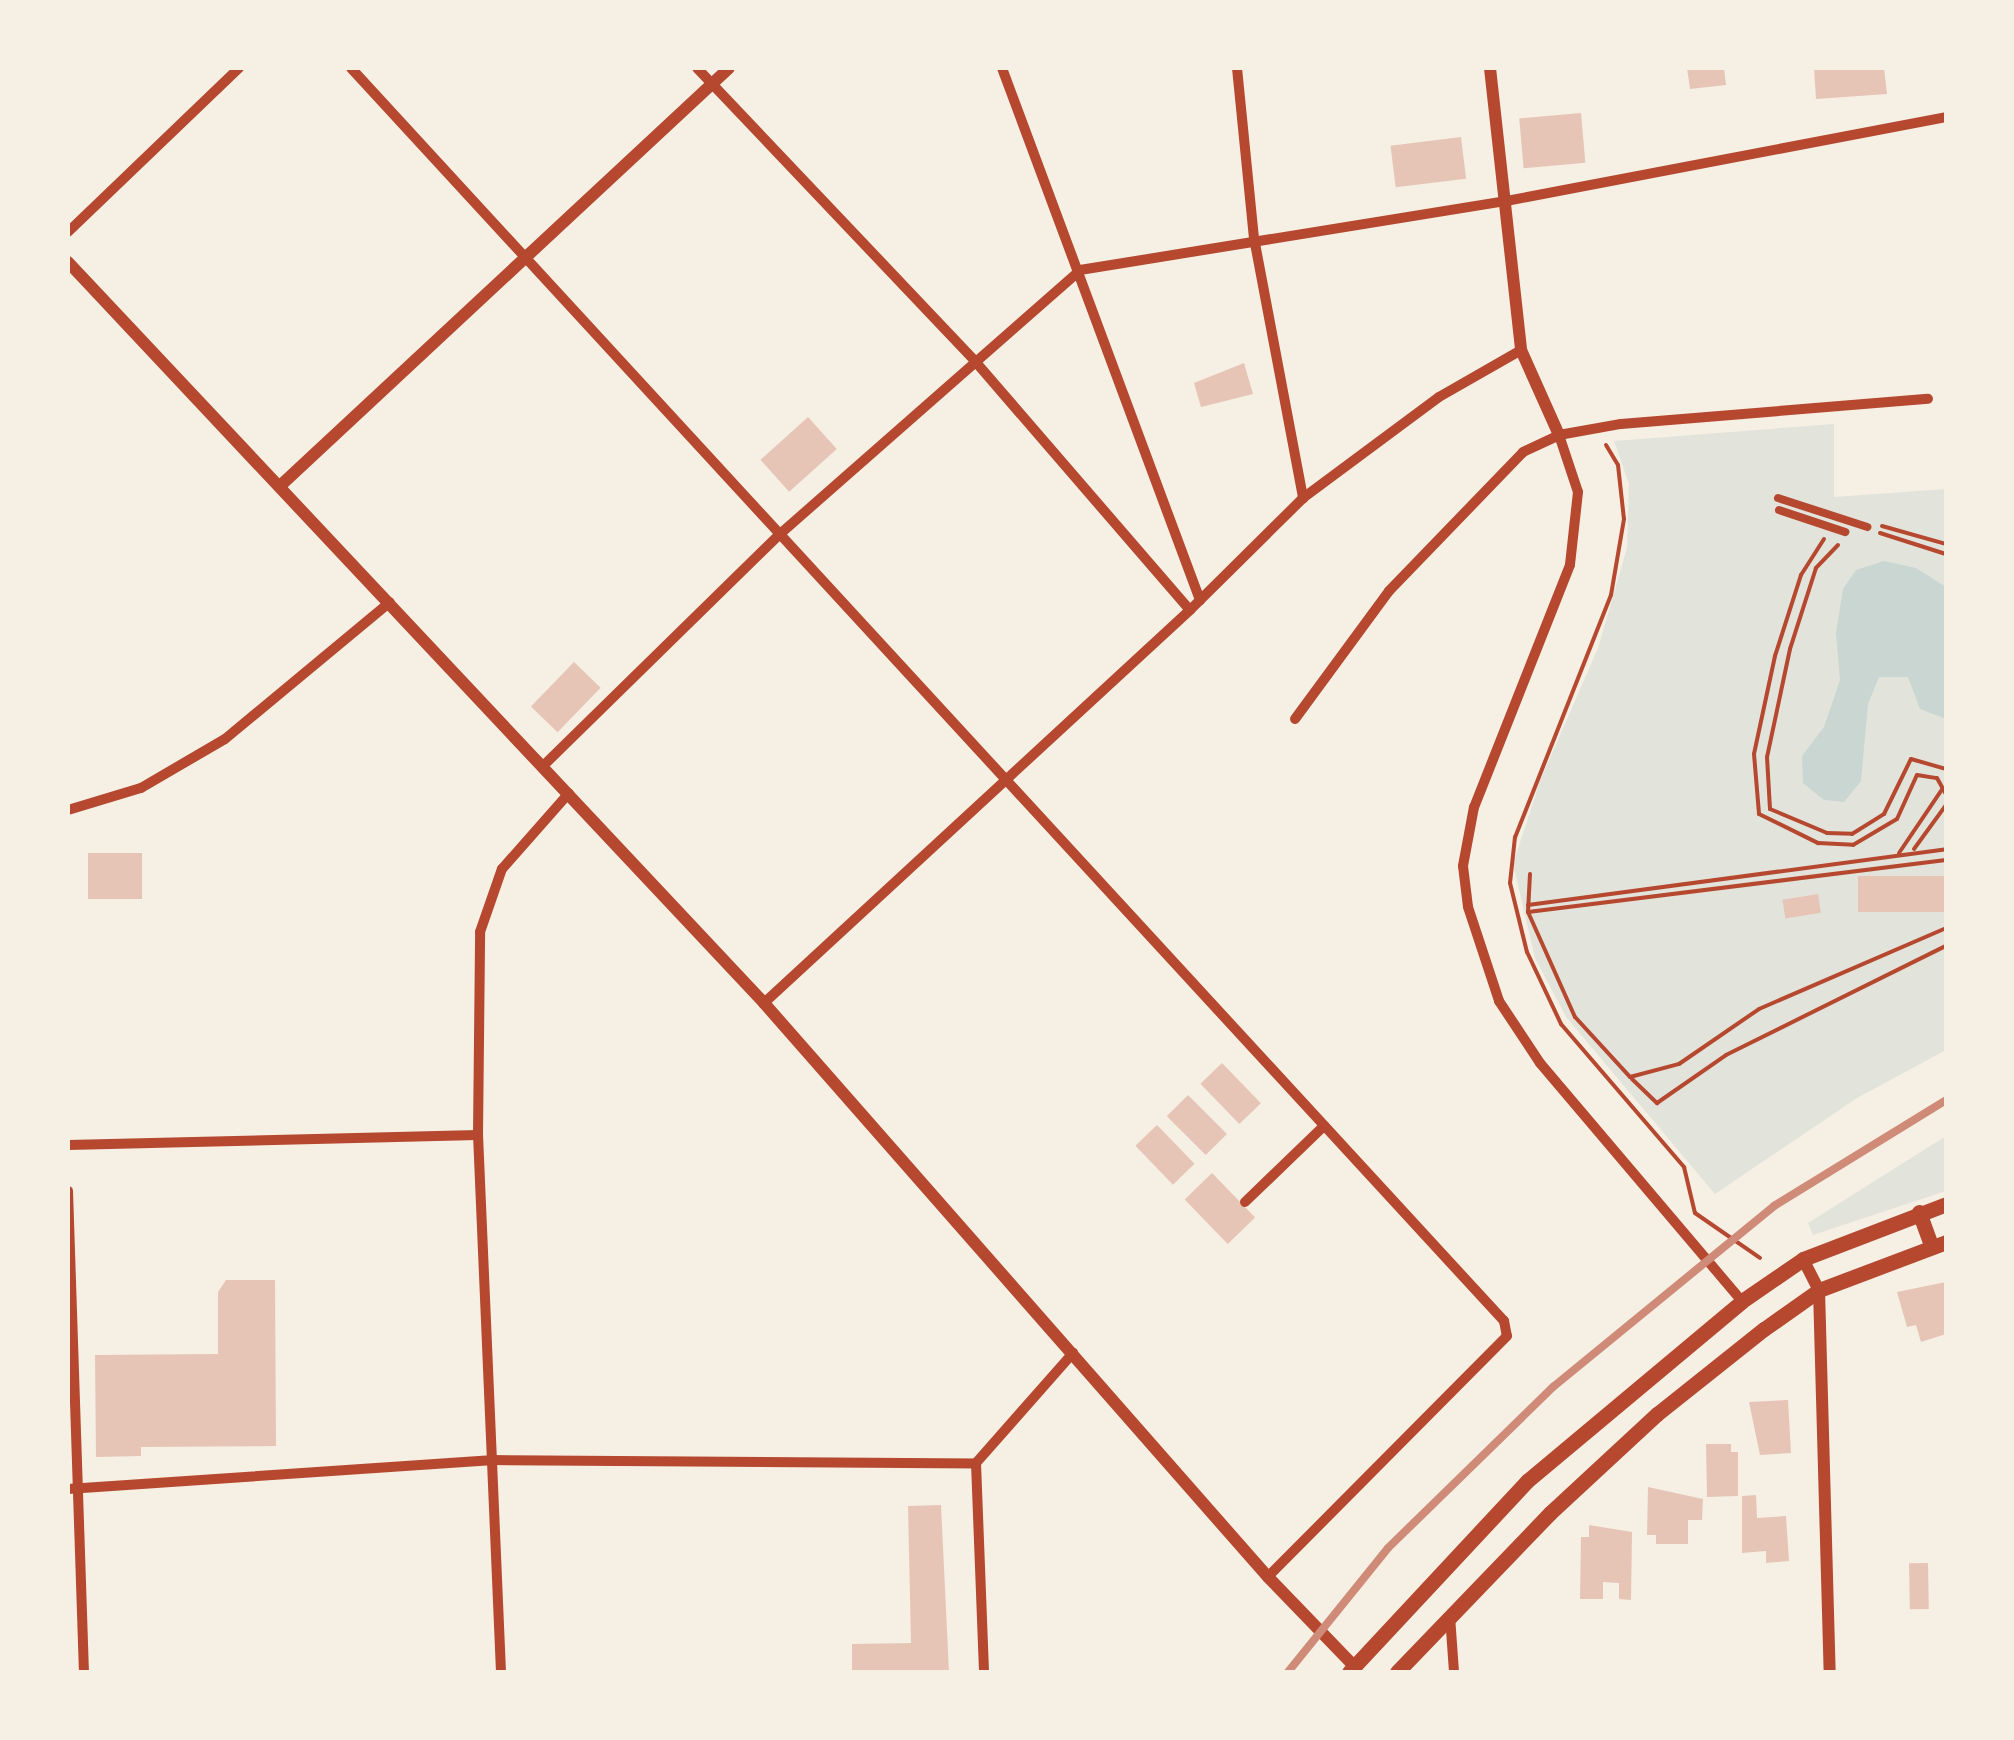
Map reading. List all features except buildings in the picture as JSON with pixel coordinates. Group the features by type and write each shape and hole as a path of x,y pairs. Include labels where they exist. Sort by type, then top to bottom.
{"main road":[{"path":"1354,1670 1528,1481 1737,1295 1802,1259 1946,1204"},
{"path":"1397,1672 1657,1414 1819,1290 1939,1245 1919,1212"}],"street":[{"path":"68,232 239,68"},
{"path":"351,68 1497,1313 1507,1336 1268,1577"},
{"path":"697,68 974,360 1190,610"},
{"path":"280,486 730,68"},
{"path":"1002,68 1200,600"},
{"path":"1237,68 1254,238 1303,498"},
{"path":"1490,68 1501,202 1522,350 1560,435 1578,492 1570,565 1474,807 1463,866 1468,907 1510,1017 1540,1062 1737,1295"},
{"path":"545,764 780,534 1080,270 1254,238 1501,202 1946,117"},
{"path":"68,262 545,764 764,1002 1354,1670"},
{"path":"764,1002 1007,782 1303,498 1439,397 1522,350"},
{"path":"1295,719 1431,544 1523,452 1560,435 1596,428 1928,399"},
{"path":"1778,498 1867,531"},
{"path":"1780,510 1846,536"},
{"path":"68,810 141,788 198,756 390,602"},
{"path":"501,1672 478,1136 484,906 502,869 569,793"},
{"path":"1245,1202 1324,1126"},
{"path":"68,1145 478,1136"},
{"path":"68,1191 84,1672"},
{"path":"1802,1259 1819,1290 1830,1672"},
{"path":"984,1672 976,1463 1073,1353"},
{"path":"68,1488 80,1484 490,1460 976,1463"},
{"path":"68,1480 80,1484"},
{"path":"1450,1616 1454,1672"}],"path":[{"path":"1596,428 1618,464 1624,519 1611,594 1515,837 1510,882 1547,1001 1684,1166 1694,1213 1760,1258"},
{"path":"1624,519 1632,518"},
{"path":"1867,531 1912,530 1946,544"},
{"path":"1867,531 1894,534 1946,554"},
{"path":"1846,536 1828,550 1816,568 1790,649 1767,757 1770,809 1827,833 1852,834 1884,814 1911,759 1946,769"},
{"path":"1846,536 1825,538 1811,556 1785,622 1754,754 1759,814 1818,842 1853,845 1897,820 1916,775 1936,778 1945,791 1899,853"},
{"path":"1912,852 1946,804"},
{"path":"1528,908 1946,849"},
{"path":"1528,908 1946,860"},
{"path":"1530,874 1528,908 1574,1017 1657,1103 1726,1055 1946,946"},
{"path":"1630,1077 1680,1064 1758,1009 1946,928"}],"shaded area":[{"path":"1834,424 1834,497 1946,489 1946,1050 1857,1098 1715,1194 1566,1017 1535,958 1513,864 1540,781 1598,648 1627,548 1629,484 1614,441"},
{"path":"1884,561 1916,568 1946,587 1946,719 1920,709 1908,677 1879,677 1868,704 1861,781 1844,802 1824,800 1803,783 1802,756 1824,727 1840,680 1836,633 1843,589 1856,570"},
{"path":"1946,1136 1946,1191 1813,1235 1808,1223"}],"railway":[{"path":"1288,1672 1388,1548 1553,1387 1774,1206 1946,1100"}]}
